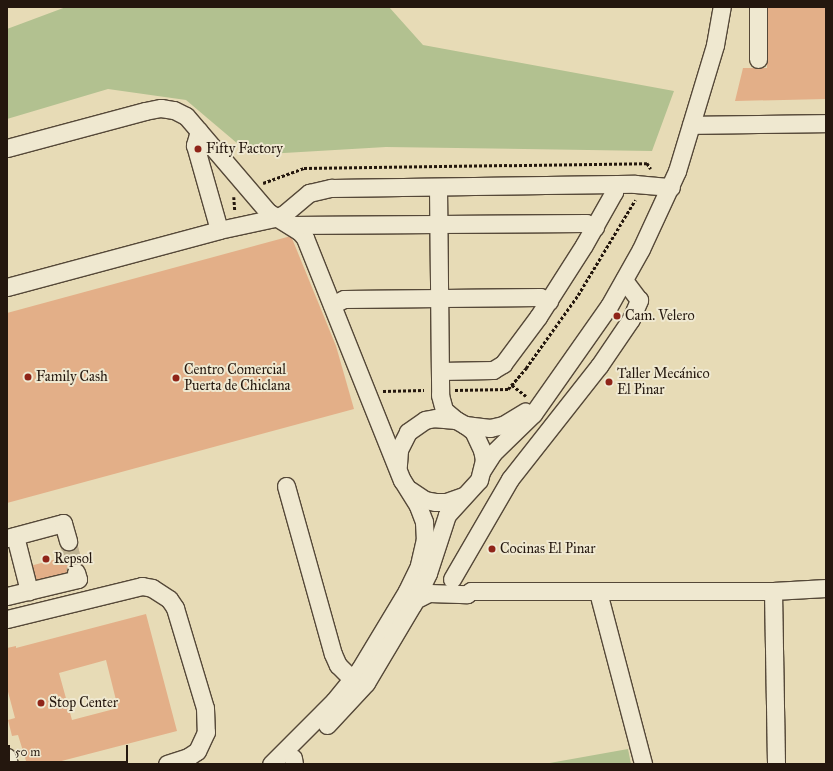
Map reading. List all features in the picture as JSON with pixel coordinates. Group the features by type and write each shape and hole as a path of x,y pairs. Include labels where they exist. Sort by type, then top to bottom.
{"street":[{"path":"291,762 356,684 415,600 428,572 447,515 473,488 493,453 533,414 537,405 605,312 624,280 671,187 716,45 722,7"},
{"path":"758,7 758,59"},
{"path":"7,148 161,108 174,110 186,116 282,222 305,238 399,470 424,522 425,539 419,566 356,684 334,701 271,764"},
{"path":"691,125 826,123"},
{"path":"199,131 195,145 219,230"},
{"path":"282,222 317,190 614,185 671,187"},
{"path":"440,371 493,370 500,367 549,301 595,227 614,192 614,185"},
{"path":"438,187 441,403 444,410 473,431 480,445 484,460 482,470"},
{"path":"7,287 219,230 282,222 438,226 586,223 595,227"},
{"path":"452,579 510,479 599,366 632,318 639,300 624,280"},
{"path":"332,305 344,299 540,297 549,301"},
{"path":"399,470 399,450 402,440 412,428 435,418 460,422 477,428 503,425 537,405"},
{"path":"286,486 333,654 338,665 356,684"},
{"path":"408,488 426,500 436,502 456,500 465,495"},
{"path":"29,591 11,537 63,523 68,541"},
{"path":"440,536 441,560 452,579 471,591"},
{"path":"7,596 78,579 76,572"},
{"path":"7,619 142,586 152,588 169,599 174,608 205,708 206,727 203,742 197,751 188,758 167,764"},
{"path":"415,600 429,593 467,594 471,591 773,591 826,588"},
{"path":"773,591 776,764"},
{"path":"598,592 643,764"},
{"path":"7,757 9,764"}],"green space":[{"path":"66,7 389,7 423,45 674,91 652,151 386,147 251,155 186,100 108,89 7,119 7,29"},
{"path":"628,749 631,764 544,764"}],"building":[{"path":"767,7 826,7 826,99 735,101 743,68 767,68"},
{"name":"Centro Comercial Puerta de Chiclana","path":"291,236 336,346 354,409 7,503 7,313"},
{"path":"76,539 84,570 35,582 30,566 64,557 61,543"},
{"path":"146,614 177,731 50,764 27,764 18,735 12,736 8,720 15,718 7,688 7,648 16,646 16,648","holes":["106,660 118,708 72,720 59,673"]}],"tunnel":[{"path":"68,541 76,572"}],"place":[{"name":"Fifty Factory","path":"198,149"},
{"name":"Cam. Velero","path":"617,316"},
{"name":"Family Cash","path":"28,377"},
{"name":"Centro Comercial Puerta de Chiclana","path":"176,378"},
{"name":"Taller Mecánico El Pinar","path":"609,382"},
{"name":"Cocinas El Pinar","path":"492,549"},
{"name":"Repsol","path":"46,559"},
{"name":"Stop Center","path":"41,703"}]}
